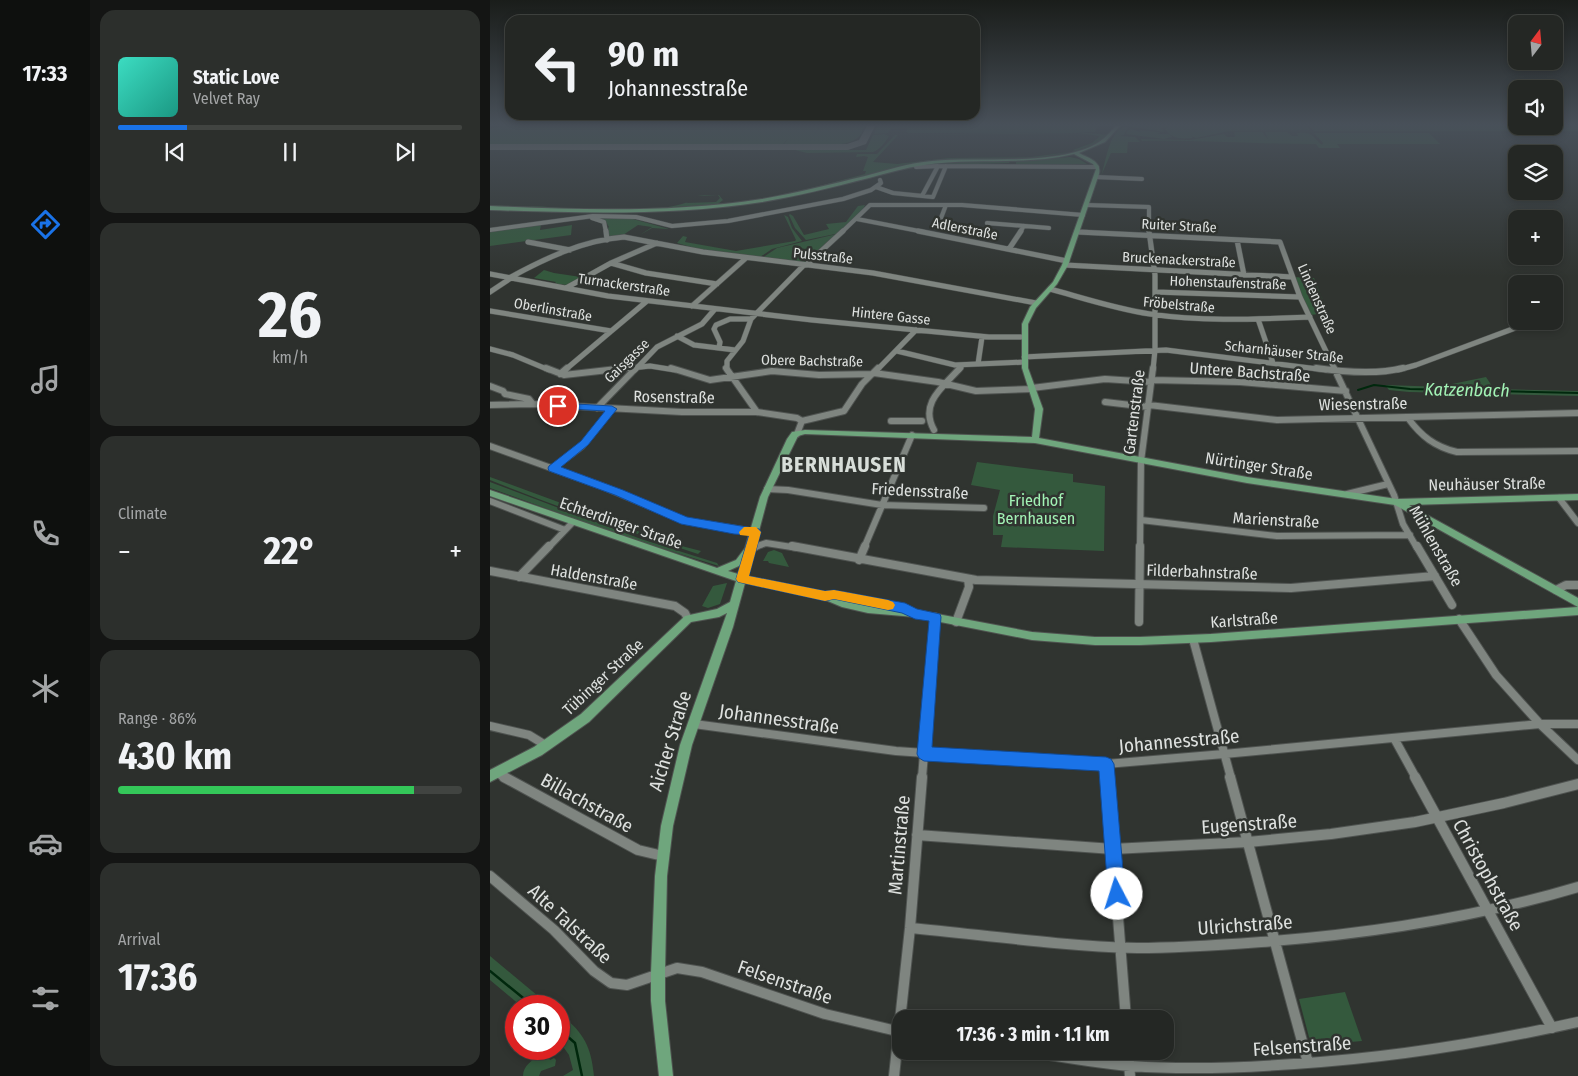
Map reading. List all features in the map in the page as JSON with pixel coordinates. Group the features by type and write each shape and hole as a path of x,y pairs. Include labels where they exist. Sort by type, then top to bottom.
{"main road":[{"path":"490,208 607,212 686,209 777,197 870,176"},
{"path":"1035,440 1039,409 1024,359 1025,324 1036,303 1050,289 1066,263 1084,215 1096,176"},
{"name":"Nürtinger Straße","path":"797,434 805,432 1035,440 1247,480 1396,502 1578,603"},
{"name":"Aicher Straße","path":"666,1076 658,1001 658,973 663,856 673,794 694,724 735,604 767,488 791,439 797,434"},
{"name":"Echterdinger Straße","path":"490,493 742,579"},
{"name":"Neuhäuser Straße","path":"1396,502 1578,497"},
{"path":"718,572 739,562 751,548"},
{"name":"Karlstraße","path":"742,579 825,596 829,599 885,608 902,614 915,613 1013,634 1084,641 1193,639 1578,611"},
{"path":"688,618 719,613 735,604"},
{"name":"Tübinger Straße","path":"494,774 547,746 596,709 688,618"}],"street":[{"path":"871,176 880,180"},
{"path":"490,230 584,216 632,216 669,226 694,225 806,208 851,197 876,187 881,183 878,176"},
{"path":"922,196 933,176"},
{"path":"876,187 893,193 933,197 942,176"},
{"path":"1124,176 1142,179"},
{"path":"940,218 946,205"},
{"path":"757,412 727,372 726,364 728,358 745,339 751,319 755,313 805,265 858,219 866,207 946,205 1084,215"},
{"name":"Gartenstraße","path":"1086,205 1149,207 1149,236 1155,270 1156,292 1154,350 1141,461 1139,622"},
{"path":"584,216 604,222 607,240"},
{"name":"Adlerstraße","path":"858,219 1009,249 1066,263"},
{"path":"987,223 1048,228"},
{"path":"1009,249 1024,226"},
{"name":"Ruiter Straße","path":"1078,232 1280,242"},
{"name":"Pulsstraße","path":"490,292 533,264 571,250 623,237 659,242 703,252 880,274 1036,303"},
{"path":"1237,240 1244,274"},
{"path":"528,242 571,250"},
{"path":"566,288 611,262 659,242"},
{"name":"Lindenstraße","path":"1280,242 1300,297 1346,391 1396,502"},
{"path":"692,306 746,258"},
{"path":"611,262 653,274 717,284"},
{"name":"Bruckenackerstraße","path":"1066,263 1292,277"},
{"name":"Turnackerstraße","path":"490,274 647,301 755,313"},
{"name":"Fröbelstraße","path":"1050,289 1118,308 1155,315 1205,320 1310,317"},
{"name":"Hohenstaufenstraße","path":"1156,292 1300,297"},
{"path":"560,374 647,301"},
{"path":"715,309 706,322 717,324 730,319 751,319"},
{"name":"Oberlinstraße","path":"490,311 612,331"},
{"name":"Hintere Gasse","path":"755,313 982,337 1024,337"},
{"path":"1258,319 1273,363"},
{"name":"Gaisgasse","path":"597,408 663,342 696,329 706,322"},
{"path":"717,324 714,329 720,342 719,348"},
{"path":"797,434 802,421 844,411 862,384 916,330"},
{"name":"Scharnhäuser Straße","path":"897,351 947,364 963,365 1154,350 1336,371 1388,371 1405,369 1510,330"},
{"path":"677,336 694,345 735,350"},
{"path":"978,364 982,337"},
{"name":"Obere Bachstraße","path":"490,348 520,357 560,374 573,375 637,366 666,367 710,380 772,371 818,375 873,373 906,377 968,390 992,391 1032,388"},
{"path":"934,430 932,412 945,384 963,365"},
{"name":"Untere Bachstraße","path":"1032,388 1105,378 1151,381 1240,382 1346,391"},
{"name":"Rosenstraße","path":"490,386 503,390 506,394 529,399 533,404 682,412 757,412 797,418 802,421"},
{"path":"498,405 506,394"},
{"name":"Wiesenstraße","path":"1105,402 1267,419 1578,414"},
{"path":"490,405 533,404"},
{"path":"553,468 584,443 612,409"},
{"path":"1408,418 1418,432 1428,441 1440,448 1457,452 1578,451"},
{"path":"891,421 921,424 932,421"},
{"path":"859,560 912,435"},
{"path":"490,446 619,492 679,519 734,530 756,532"},
{"path":"1347,494 1388,484"},
{"name":"Friedensstraße","path":"767,488 882,506 984,508"},
{"path":"1559,498 1578,523"},
{"name":"Echterdinger Straße","path":"490,501 565,530"},
{"name":"Mühlenstraße","path":"1396,502 1400,517 1452,605"},
{"name":"Marienstraße","path":"1141,520 1277,536 1410,535"},
{"path":"518,577 573,522"},
{"name":"Filderbahnstraße","path":"751,548 766,543 774,543 968,579 1291,588 1435,576"},
{"name":"Haldenstraße","path":"490,571 676,606 688,618"},
{"path":"956,622 969,587 968,579"},
{"path":"1556,590 1566,585 1578,585"},
{"name":"Martinstraße","path":"902,1010 935,617"},
{"path":"1460,620 1496,675 1540,724 1578,760"},
{"path":"1193,639 1308,1063"},
{"name":"Johannesstraße","path":"694,724 924,754 1106,764 1540,724 1578,724"},
{"path":"490,726 529,735 547,746"},
{"name":"Christophstraße","path":"1394,738 1552,1028"},
{"path":"1106,764 1125,1010"},
{"name":"Billachstraße","path":"494,774 638,850 663,856"},
{"name":"Eugenstraße","path":"917,835 1113,849 1248,842 1359,830 1437,817 1578,784"},
{"name":"Alte Talstraße","path":"490,876 554,930 603,979 611,983 626,985 658,973"},
{"name":"Ulrichstraße","path":"910,928 1121,947 1180,947 1275,941 1422,923 1488,911 1578,887"},
{"name":"Felsenstraße","path":"658,973 677,968 694,970 809,1010 850,1022 892,1030"},
{"name":"Felsenstraße","path":"1073,1060 1130,1071 1224,1068 1369,1059 1523,1035 1578,1022"},
{"name":"Martinstraße","path":"894,1076 896,1060"}],"green space":[{"path":"857,176 862,176 808,189"},
{"path":"718,195 723,200 718,204 664,208 688,202 686,203 716,202 720,198"},
{"path":"865,205 862,212 840,233 806,240 795,228 789,215 793,216 804,235 829,229 826,224 846,222 858,206"},
{"path":"565,208 625,210 591,210"},
{"path":"664,208 643,210 625,210"},
{"path":"784,215 788,217 792,228 802,241 772,249 760,257 698,249 677,243 683,236 687,237 685,242 736,251 795,241"},
{"path":"594,218 633,219 669,229 652,228 640,235 652,227 638,225 623,235 610,238 606,230 609,227 606,222"},
{"path":"541,225 540,230 572,225 571,235 490,246 490,231"},
{"path":"837,234 805,263 762,258 777,248"},
{"path":"544,270 581,277 567,285 554,284 556,282 534,278"},
{"path":"1292,277 1314,278 1324,303 1314,302 1319,314 1310,315"},
{"path":"1486,377 1494,389 1578,391 1578,396 1409,392 1389,390 1385,385 1476,388 1447,385"},
{"name":"Friedhof Bernhausen","path":"977,462 1073,474 1073,482 1105,486 1104,551 1001,547 1003,535 993,535 993,516 1000,490 971,485"},
{"path":"490,477 670,543 701,551 698,554 593,519 490,480"},
{"path":"490,482 641,539 717,563 719,566 625,537 490,488"},
{"path":"774,550 782,553 789,567 763,561 768,552"},
{"path":"727,583 720,604 708,608 702,606 713,586"},
{"path":"490,956 537,995 508,995 490,980"},
{"path":"1345,992 1362,1041 1316,1045 1309,1037 1299,999"},
{"path":"570,1023 580,1033 588,1047 594,1076 563,1076 573,1070 570,1059"},
{"path":"556,1060 555,1066 541,1071 539,1076 523,1076 526,1066 531,1061"}],"waterway":[{"name":"Katzenbach","path":"1358,390 1374,385 1410,389 1578,393"},
{"path":"490,971 519,995"},
{"path":"570,1039 575,1043 582,1076"}],"slow traffic":[{"path":"744,532 756,532 742,579 825,596 834,594 888,605"}],"district":[{"name":"BERNHAUSEN","path":"844,465"}],"route":[{"path":"558,406 612,409 584,443 553,468 619,492 685,521 701,525 756,532 742,579 825,596 834,594 905,608 915,613 935,617 924,754 1106,764 1117,894"}]}
